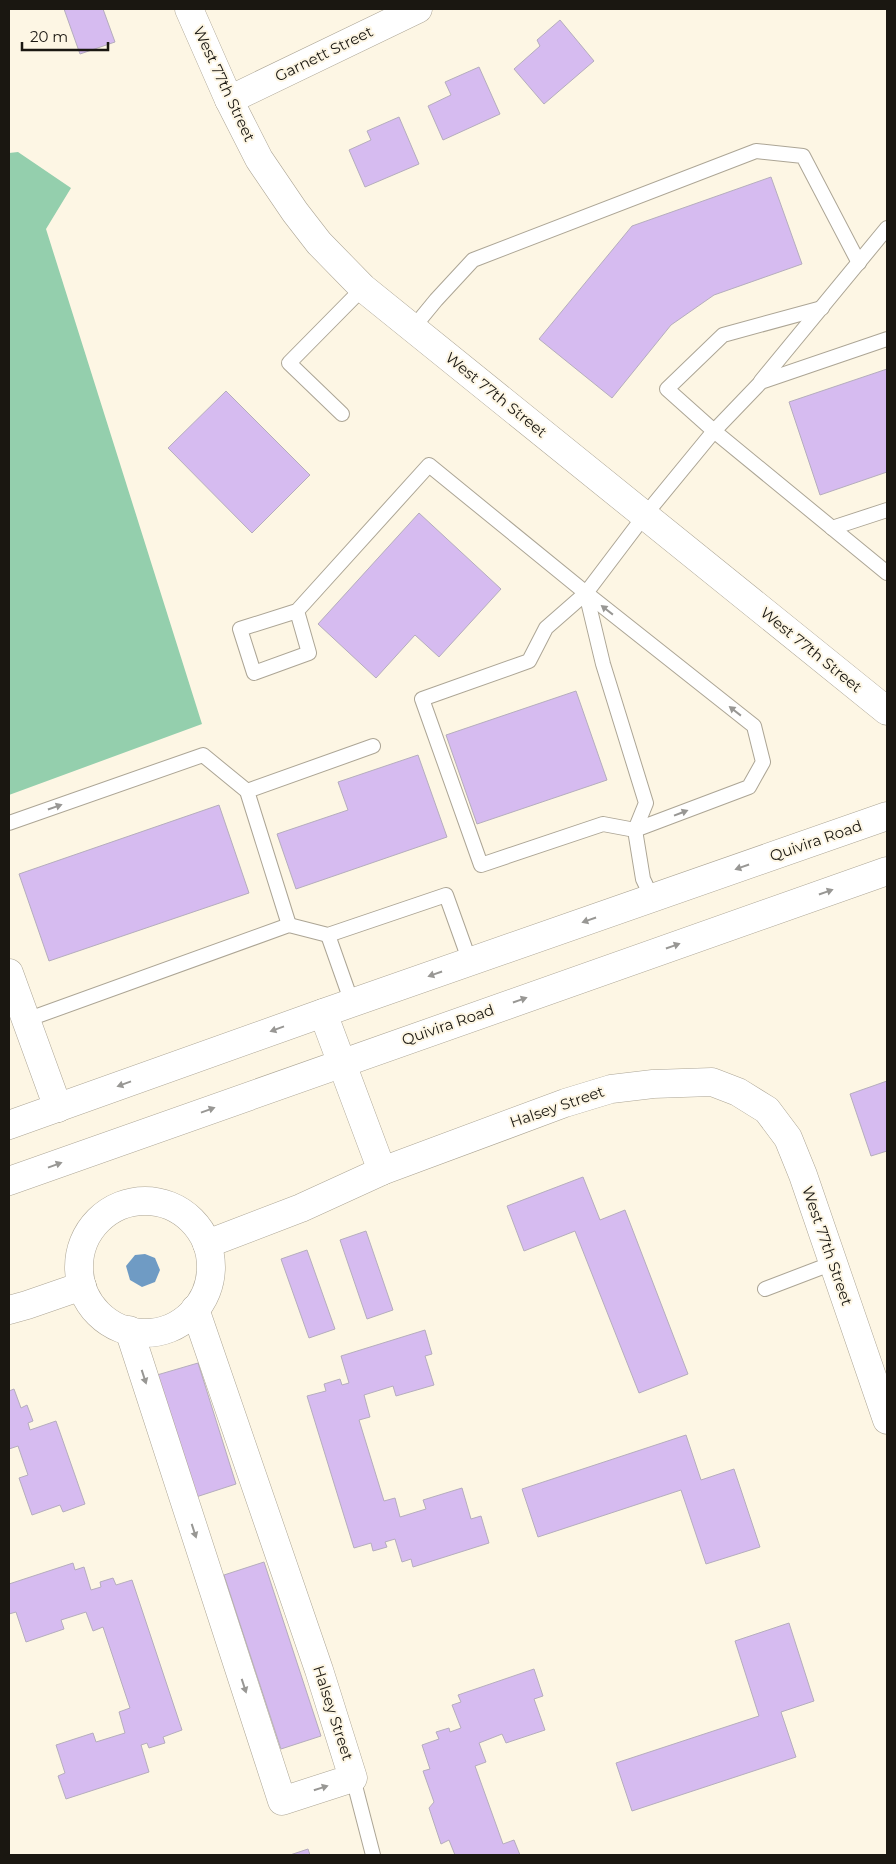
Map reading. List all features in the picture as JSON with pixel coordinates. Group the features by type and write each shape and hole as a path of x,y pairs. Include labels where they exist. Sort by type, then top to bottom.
{"street":[{"name":"West 77th Street","path":"189,9 229,100 259,160 295,212 320,243 363,288 887,711"},
{"name":"Garnett Street","path":"229,100 418,9"},
{"name":"Quivira Road","path":"9,1125 887,816"},
{"name":"Quivira Road","path":"9,1181 887,871"},
{"path":"9,973 58,1108"},
{"path":"323,1013 382,1171"},
{"name":"Halsey Street","path":"207,1244 301,1208 382,1171 565,1103 611,1089 653,1084 712,1082 738,1092"},
{"name":"West 77th Street","path":"738,1092 767,1110 788,1138 803,1175 887,1420"},
{"path":"134,1201 157,1202 178,1210 196,1224 207,1244 211,1267 207,1290 195,1309 180,1322 162,1331 142,1333 122,1329 104,1320 91,1305 82,1286 78,1264 83,1242 95,1223 112,1208 134,1201"},
{"path":"9,1310 82,1286"},
{"name":"Halsey Street","path":"129,1330 282,1801 353,1778 319,1670 195,1309"}],"lane":[{"path":"413,328 473,260 756,151 803,156 859,263"},
{"path":"297,611 309,653 254,673 240,629 297,611 429,465 586,593 754,726 763,762 749,787 635,830 604,824 481,865 422,699 529,661 546,628 586,593 645,515 714,431 761,382 887,228"},
{"path":"342,414 289,363 363,288"},
{"path":"822,308 723,336 667,389 714,431 887,574"},
{"path":"761,382 887,339"},
{"path":"832,528 887,510"},
{"path":"586,593 603,664 646,803 635,830 643,879 652,898"},
{"path":"247,791 373,746"},
{"path":"9,823 203,755 247,791 289,925"},
{"path":"26,1020 289,925 328,935 446,895 470,962"},
{"path":"328,935 352,1003"},
{"path":"765,1290 833,1263"},
{"path":"353,1778 373,1855"}],"green space":[{"path":"18,152 71,188 46,229 202,724 9,795 9,153"}],"water":[{"path":"145,1254 155,1258 160,1270 155,1282 142,1287 130,1280 126,1266 135,1255"}],"building":[{"path":"64,9 103,9 115,42 80,54"},
{"path":"560,20 594,61 544,104 514,69 540,46 537,40"},
{"path":"479,67 500,114 443,140 428,106 451,95 445,82"},
{"path":"399,117 419,164 365,187 349,150 371,140 367,131"},
{"path":"771,177 802,264 714,295 671,325 612,398 539,339 632,226"},
{"path":"887,369 887,472 820,495 789,402"},
{"path":"226,391 310,475 252,533 168,448"},
{"path":"419,513 501,589 439,657 415,635 376,678 318,624"},
{"path":"576,691 607,780 477,824 446,735"},
{"path":"418,755 447,837 296,889 277,834 348,810 338,782"},
{"path":"219,805 249,893 49,961 19,874"},
{"path":"887,1081 887,1151 871,1156 850,1094"},
{"path":"583,1177 600,1220 625,1210 688,1374 639,1393 575,1231 524,1251 507,1206"},
{"path":"366,1231 393,1310 367,1319 340,1240"},
{"path":"307,1250 335,1329 309,1338 281,1259"},
{"path":"425,1330 432,1354 425,1356 434,1385 396,1396 393,1386 364,1395 370,1417 359,1420 384,1501 395,1498 400,1517 426,1509 423,1500 462,1488 471,1519 481,1516 489,1543 413,1567 411,1559 402,1562 395,1539 385,1542 387,1547 373,1551 371,1543 354,1548 307,1396 326,1391 324,1384 340,1379 342,1385 349,1383 341,1356"},
{"path":"198,1363 236,1484 196,1497 157,1375"},
{"path":"14,1389 21,1408 27,1405 33,1421 28,1423 30,1430 56,1421 85,1504 63,1512 60,1505 32,1515 19,1478 28,1475 18,1446 9,1449 9,1391"},
{"path":"686,1435 701,1480 734,1469 760,1547 706,1564 681,1490 538,1537 522,1489"},
{"path":"264,1562 321,1736 281,1749 224,1575"},
{"path":"73,1563 75,1570 84,1567 91,1590 101,1587 100,1582 113,1578 116,1585 132,1580 182,1730 163,1737 165,1743 149,1748 147,1743 141,1745 149,1772 66,1799 58,1776 65,1773 56,1745 93,1733 96,1742 125,1733 119,1712 130,1708 103,1627 93,1631 86,1612 61,1620 64,1629 26,1642 16,1612 9,1614 9,1584"},
{"path":"789,1623 814,1701 781,1712 796,1757 632,1811 616,1763 759,1716 735,1641"},
{"path":"534,1669 543,1696 534,1699 545,1730 506,1743 502,1734 479,1743 486,1762 475,1766 503,1844 514,1840 520,1855 455,1855 449,1840 441,1844 429,1808 434,1802 423,1771 430,1769 422,1745 439,1739 436,1732 449,1728 450,1732 461,1728 452,1705 461,1702 458,1695"},
{"path":"308,1849 310,1855 290,1855"}]}
